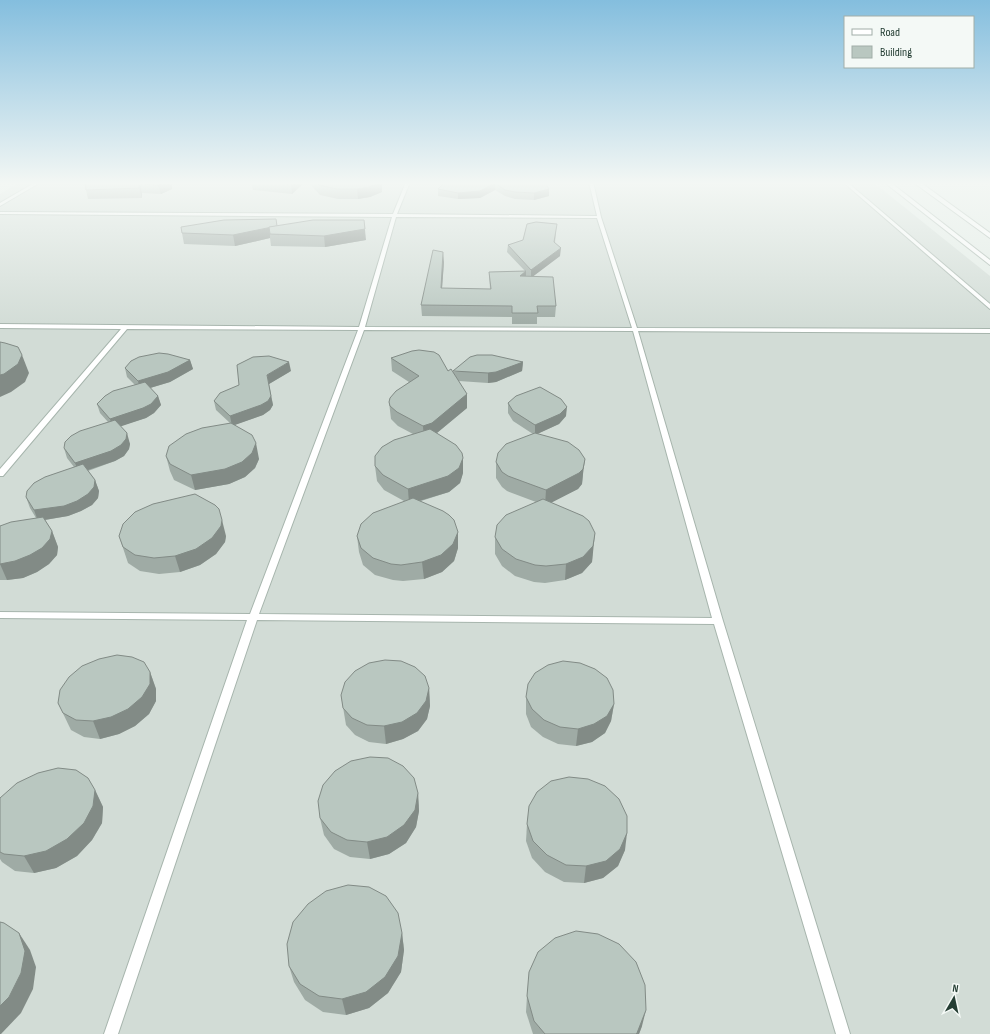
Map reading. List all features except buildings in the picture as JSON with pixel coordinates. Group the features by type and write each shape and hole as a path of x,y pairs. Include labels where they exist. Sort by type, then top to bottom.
{"street":[{"path":"948,230 990,263"}],"lane":[{"path":"111,1034 253,617 361,330 390,230"},
{"path":"603,230 635,329 718,621 843,1034"},
{"path":"901,230 990,307"},
{"path":"0,326 361,330 635,329 990,331"},
{"path":"0,474 126,327"},
{"path":"0,615 718,621"}],"shaded area":[{"path":"0,230 933,230 990,276 990,1034 0,1034"}]}
